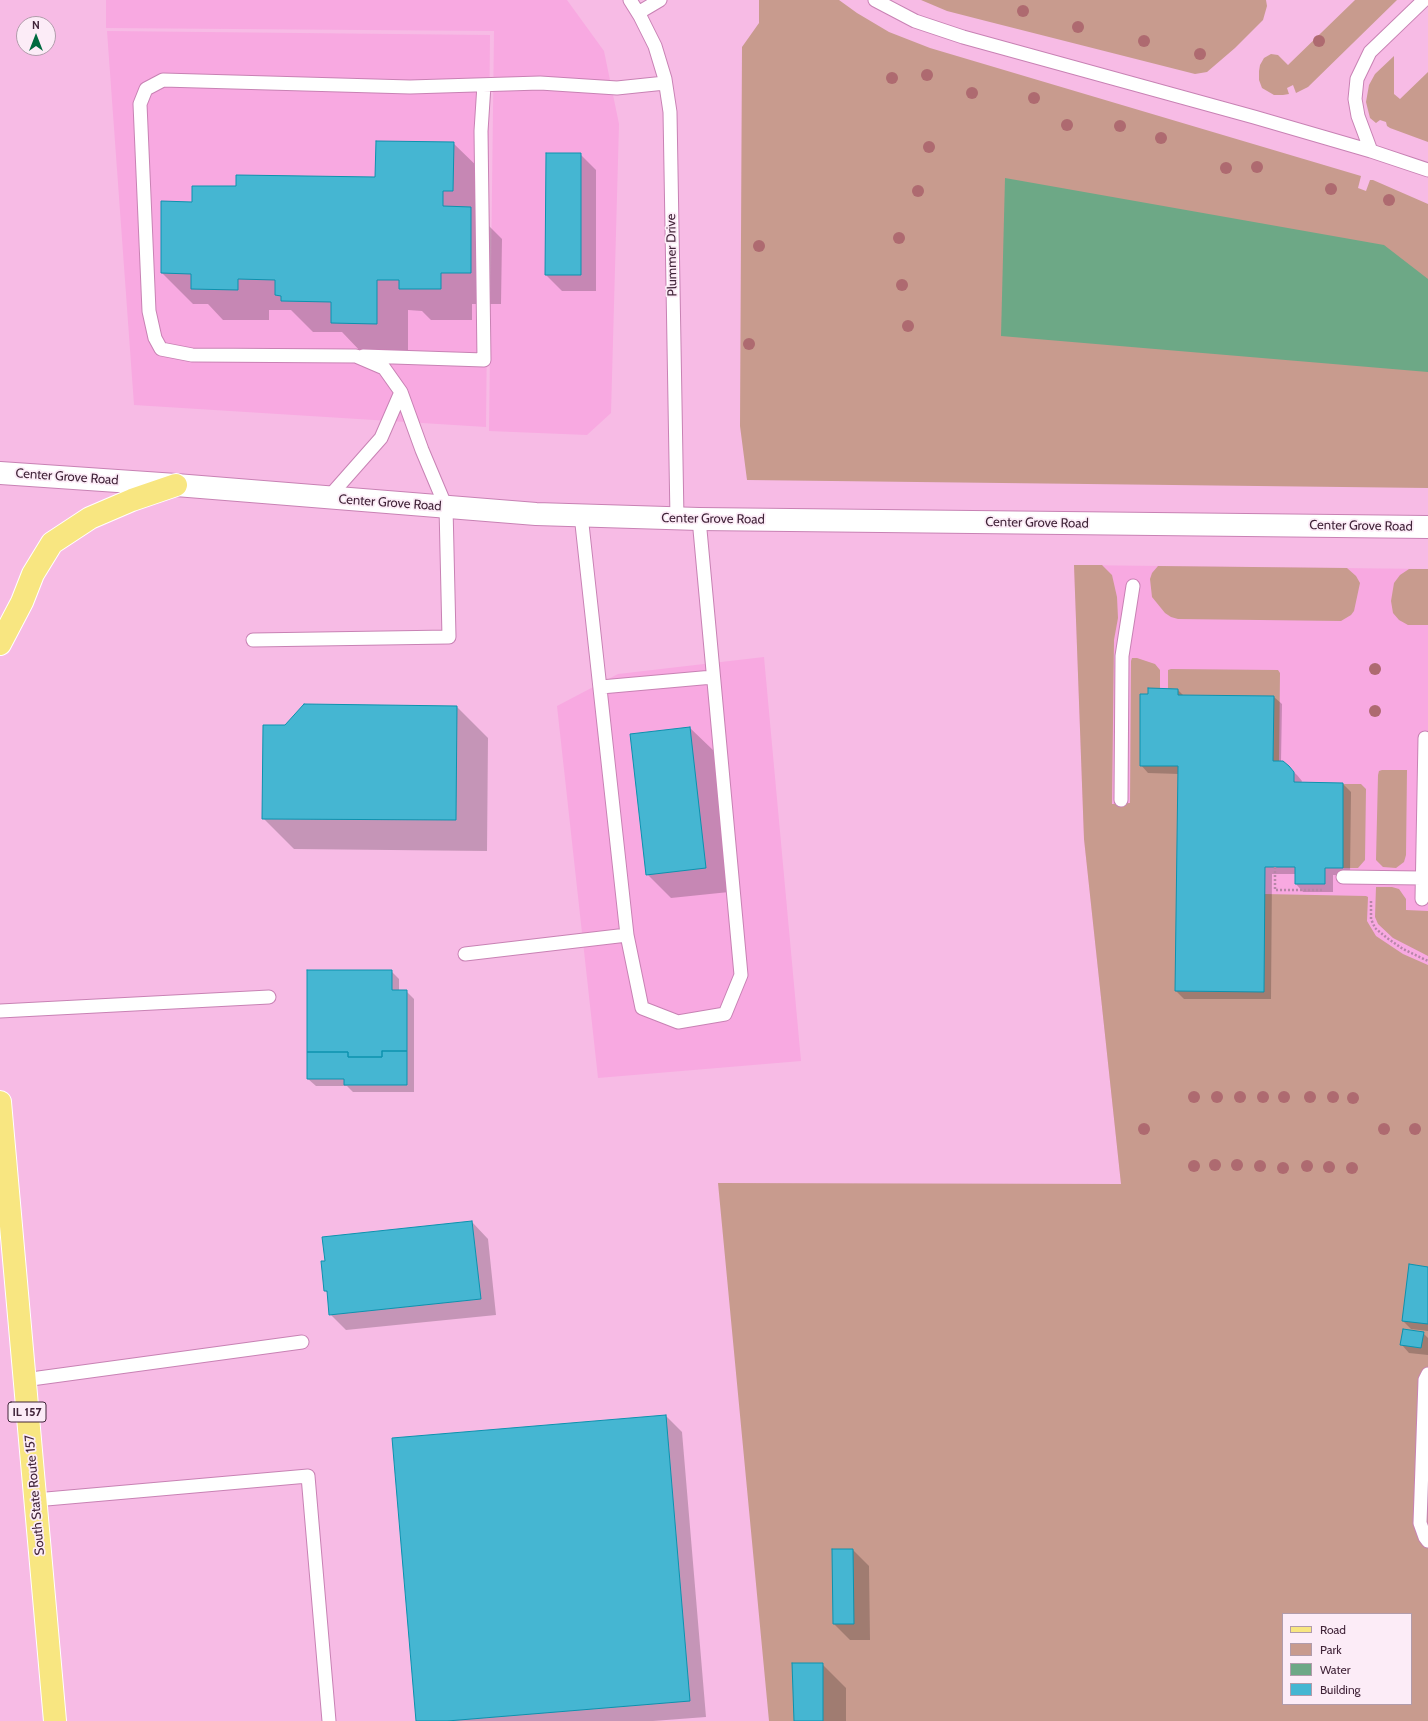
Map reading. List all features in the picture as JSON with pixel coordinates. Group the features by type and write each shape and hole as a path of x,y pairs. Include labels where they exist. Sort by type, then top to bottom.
{"main road":[{"path":"0,644 22,602 33,574 52,543 90,518 132,500 176,485"},
{"name":"South State Route 157","path":"0,1102 55,1721"}],"street":[{"name":"Center Grove Road","path":"0,473 176,485 446,507 581,515 699,519 1428,527"}],"lane":[{"name":"Plummer Drive","path":"630,0 638,12 655,46 665,83 670,112 677,518"},
{"path":"638,12 660,0"},
{"path":"875,0 915,21 963,37 1371,151 1428,170"},
{"path":"1371,151 1358,116 1355,99 1357,79 1370,52 1424,0"},
{"path":"484,85 482,131 484,360 356,356 192,355 161,349 155,338 149,311 140,104 146,89 163,80 410,87 540,83 618,88 665,83"},
{"path":"253,640 449,637 446,507 401,392 384,368 356,356"},
{"path":"328,498 381,438 401,392"},
{"path":"581,515 627,934 642,1008 678,1022 725,1014 741,975 699,519"},
{"path":"1121,800 1122,656 1133,586"},
{"path":"601,687 713,677"},
{"path":"1422,899 1426,738"},
{"path":"1343,877 1422,878"},
{"path":"465,954 627,934"},
{"path":"0,1011 269,997"},
{"path":"24,1380 302,1342"},
{"path":"1428,1374 1425,1380 1420,1523 1428,1541"},
{"path":"35,1500 308,1476 329,1721"}],"path":[{"path":"1275,867 1275,890 1328,890"},
{"path":"1371,898 1371,919 1375,928 1404,949 1428,961"}],"shaded area":[{"path":"106,0 567,0 604,51 619,124 611,413 587,435 489,431 494,31 106,28"},
{"path":"107,31 490,35 486,427 134,405"},
{"path":"1074,565 1428,569 1428,1189 1121,1184 1084,839"},
{"path":"764,657 801,1061 598,1078 557,706 618,674"}],"green space":[{"path":"759,0 839,0 857,13 889,32 930,48 1361,176 1358,188 1366,191 1370,180 1373,180 1428,204 1428,488 747,480 740,426 742,47 759,23"},
{"path":"921,0 1266,0 1267,6 1263,20 1235,48 1207,72 1195,74 947,11"},
{"path":"1355,0 1397,0 1308,87 1296,93 1293,85 1287,88 1289,94 1283,95 1274,95 1262,88 1259,80 1259,71 1260,65 1264,58 1271,54 1278,55 1288,65"},
{"path":"1394,56 1394,94 1400,99 1428,72 1428,142 1390,128 1387,126 1386,122 1380,120 1376,123 1370,118 1366,102 1369,85 1375,74"},
{"path":"1074,565 1102,565 1112,575 1117,597 1118,618 1114,640 1112,804 1130,803 1132,658 1137,658 1155,664 1160,670 1160,689 1148,694 1140,694 1140,766 1178,766 1176,991 1264,992 1264,894 1366,896 1368,897 1367,921 1376,936 1403,954 1428,965 1428,1721 769,1721 718,1183 1121,1184 1084,839"},
{"path":"1158,566 1347,568 1356,576 1360,583 1354,611 1351,615 1341,621 1178,619 1165,613 1152,597 1150,579 1152,573"},
{"path":"1409,569 1428,569 1428,625 1408,625 1399,620 1393,613 1391,601 1394,583 1400,575"},
{"path":"1168,670 1278,670 1280,673 1279,761 1273,761 1274,696 1178,695 1178,689 1168,689"},
{"path":"1407,770 1406,855 1404,862 1396,868 1383,867 1376,860 1378,775 1379,771"},
{"path":"1343,784 1361,784 1366,789 1365,860 1358,868 1343,868"},
{"path":"1376,887 1392,887 1399,889 1406,899 1406,910 1428,911 1428,956 1393,938 1378,924 1375,917"}],"water":[{"path":"1005,178 1384,245 1428,279 1428,372 1001,336"}],"building":[{"path":"376,141 454,142 453,191 443,191 443,206 471,207 471,273 441,273 441,289 399,289 399,280 377,280 377,324 331,323 331,302 281,301 281,296 275,295 275,280 238,279 238,290 191,289 191,274 161,273 161,201 192,202 192,186 236,186 236,175 375,177"},
{"path":"546,153 581,153 581,275 545,275"},
{"path":"1148,688 1178,689 1178,695 1274,696 1273,761 1283,761 1289,766 1294,772 1294,782 1343,783 1343,868 1325,868 1325,884 1295,884 1295,867 1265,867 1264,992 1175,991 1178,766 1140,766 1140,694 1148,694"},
{"path":"304,704 457,706 456,820 262,819 263,725 285,725"},
{"path":"690,727 706,868 646,875 630,734"},
{"path":"307,970 392,970 392,990 407,990 407,1051 382,1051 382,1057 348,1057 348,1052 307,1052"},
{"path":"382,1051 407,1051 407,1085 344,1085 344,1079 307,1079 307,1052 348,1052 348,1057 382,1057"},
{"path":"472,1221 481,1299 329,1315 327,1291 324,1291 321,1261 325,1261 322,1237"},
{"path":"1409,1264 1428,1267 1428,1324 1402,1321"},
{"path":"1403,1329 1424,1332 1421,1348 1400,1345"},
{"path":"666,1415 690,1701 447,1721 416,1721 392,1438"},
{"path":"832,1549 853,1549 854,1624 833,1624"},
{"path":"792,1663 823,1663 823,1721 794,1721"}]}
